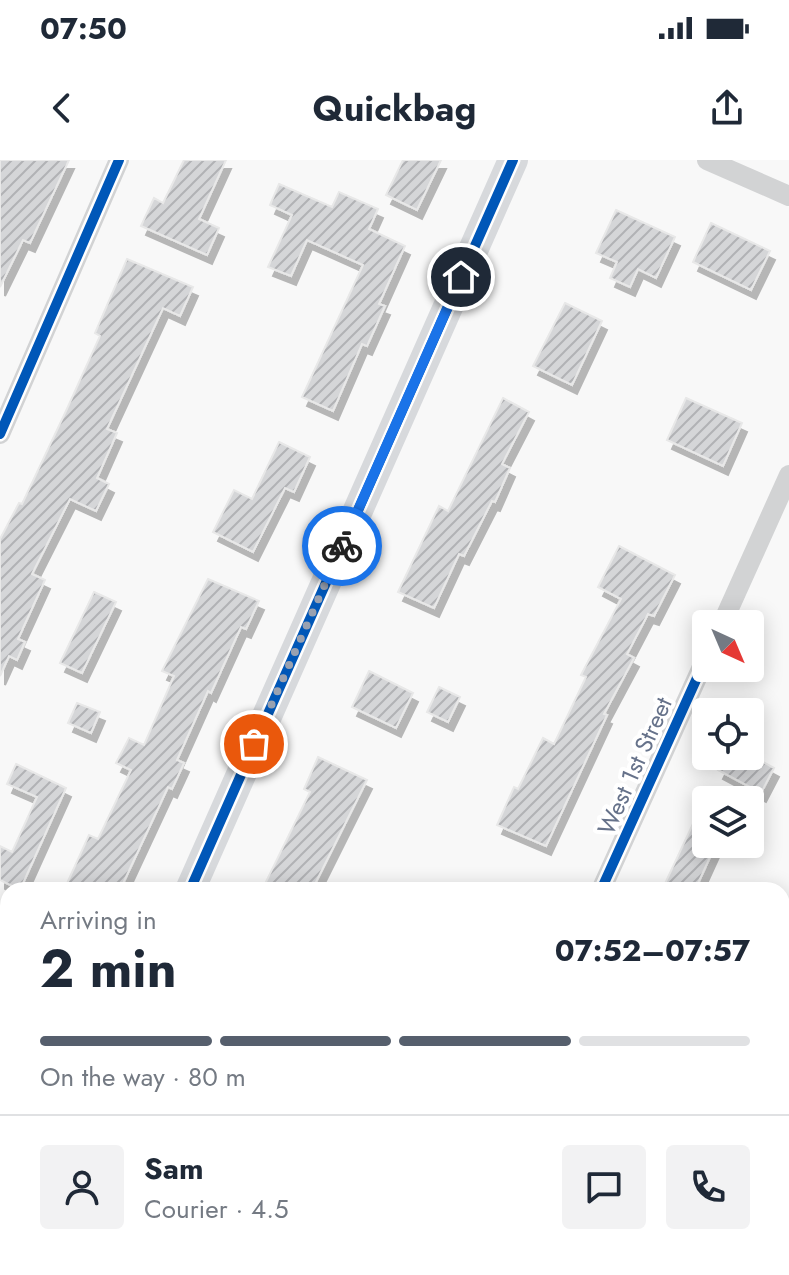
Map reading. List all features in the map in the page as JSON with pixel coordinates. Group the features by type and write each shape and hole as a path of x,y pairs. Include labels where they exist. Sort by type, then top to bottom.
{"main road":[{"path":"194,882 513,160"}],"street":[{"path":"0,434 119,160"},
{"path":"707,160 789,196"},
{"path":"728,610 789,475"},
{"name":"West 1st Street","path":"605,882 695,682"}],"building":[{"path":"0,160 69,160 30,243 23,240 0,287"},
{"path":"184,160 226,160 199,219 219,228 207,255 141,226 154,198 163,203"},
{"path":"403,160 441,160 417,210 386,195"},
{"path":"279,184 332,207 339,192 378,209 369,229 405,246 379,304 385,306 367,346 362,344 333,411 302,397 363,265 307,240 291,276 268,267 292,215 270,205"},
{"path":"616,210 675,237 656,278 638,269 630,287 610,278 617,262 596,253"},
{"path":"711,223 770,251 751,290 693,262"},
{"path":"127,259 193,287 180,316 163,308 107,429 117,433 97,478 109,484 96,511 70,499 32,574 45,580 18,639 25,642 17,660 9,656 0,676 0,539 19,503 22,504 66,411 100,336 95,333"},
{"path":"565,303 602,321 572,385 533,366"},
{"path":"503,398 529,412 502,464 510,468 495,502 492,501 464,556 459,554 434,608 398,592 439,506 448,511"},
{"path":"686,398 742,423 723,466 667,440"},
{"path":"279,442 310,457 294,492 285,488 253,552 213,532 234,490 252,499"},
{"path":"619,546 675,575 654,616 648,614 627,654 634,658 604,714 607,715 546,846 497,825 514,787 518,789 543,738 554,744 586,677 581,675 621,599 598,587"},
{"path":"208,579 259,601 246,629 241,627 211,693 208,691 177,760 184,763 172,789 168,787 124,882 68,882 89,835 98,839 131,770 116,763 129,738 144,745 174,676 162,671"},
{"path":"94,592 116,602 82,673 60,663"},
{"path":"369,671 413,693 396,728 352,707"},
{"path":"439,687 460,697 448,722 427,712"},
{"path":"77,703 100,712 91,733 68,723"},
{"path":"318,757 367,780 316,882 266,882 310,792 304,789"},
{"path":"764,763 774,768 764,787 748,786 718,770 764,770"},
{"path":"16,764 66,788 24,882 0,880 0,846 12,852 37,797 7,784"},
{"path":"692,826 692,858 710,858 699,882 666,882"}],"cycle path":[{"path":"0,434 119,160"},
{"path":"194,882 513,160"},
{"path":"605,882 695,682"}],"way so far":[{"path":"254,744 342,546"}],"route":[{"path":"342,546 461,277"}]}
